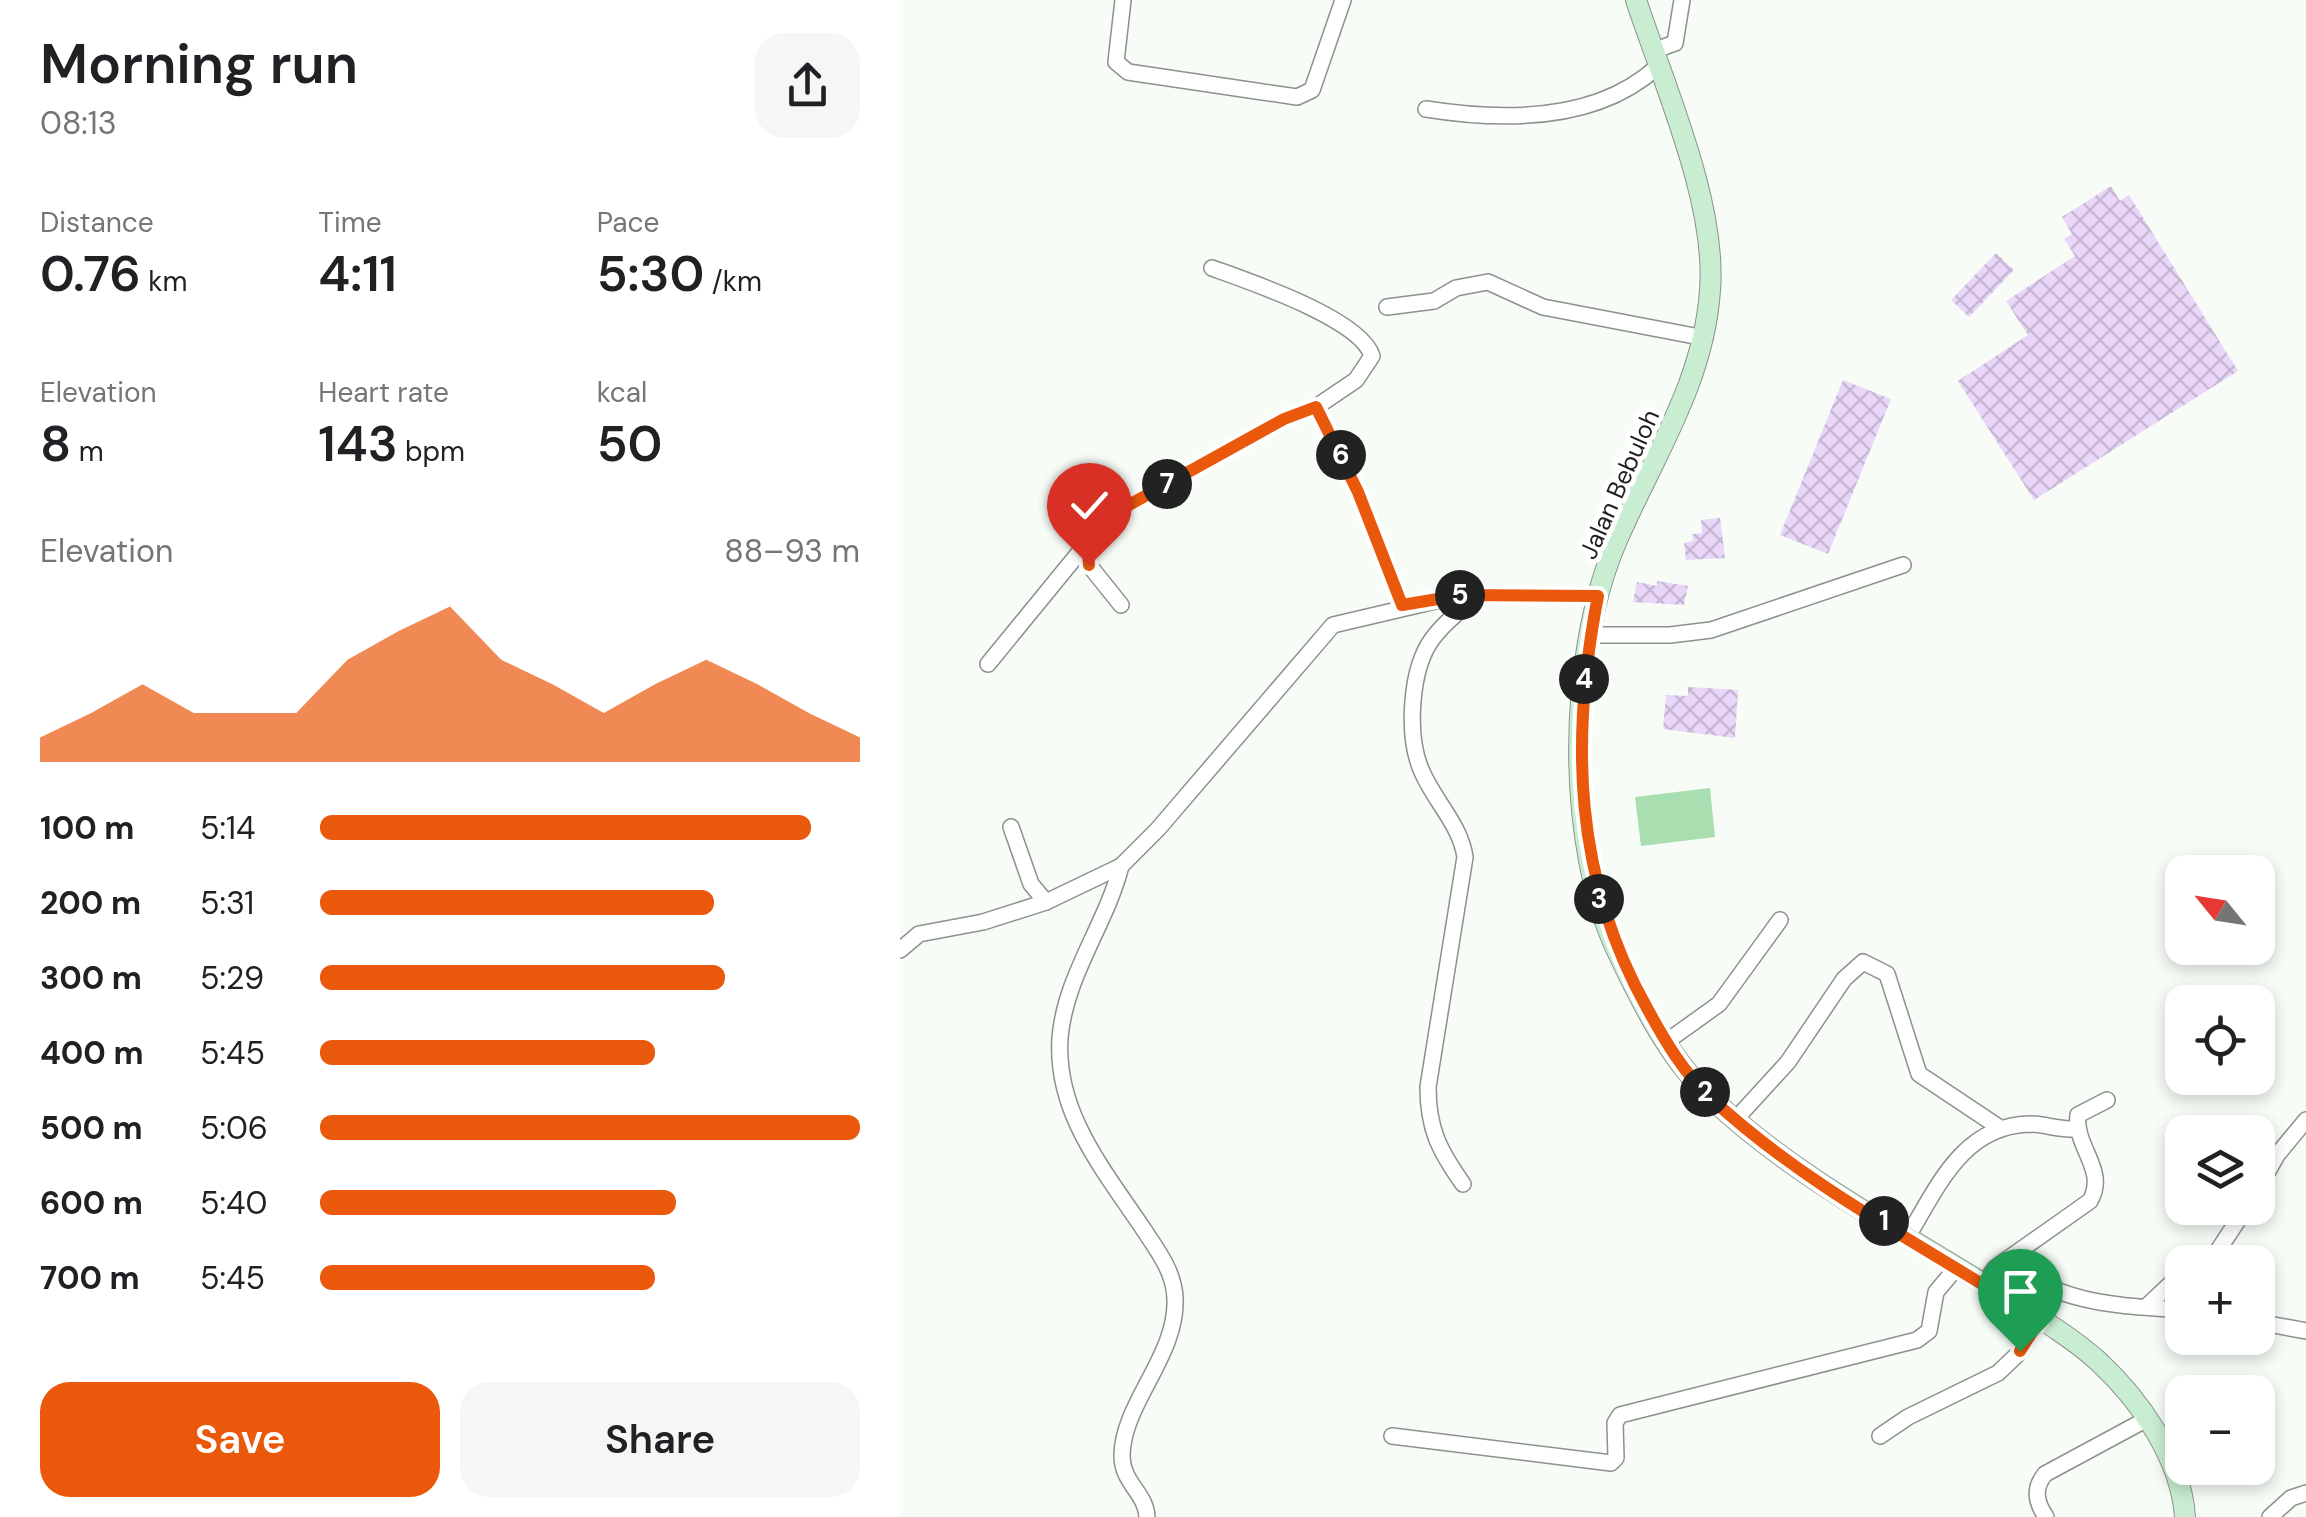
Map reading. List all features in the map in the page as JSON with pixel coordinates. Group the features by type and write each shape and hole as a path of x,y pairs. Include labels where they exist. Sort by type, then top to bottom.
{"main road":[{"name":"Jalan Bebuloh","path":"1636,0 1702,195 1710,240 1704,338 1690,388 1632,507 1598,596 1580,704 1591,860 1616,952 1666,1042 1700,1087 1735,1120 2094,1357 2147,1419 2174,1468 2185,1517"}],"street":[{"path":"1122,0 1116,62 1128,72 1297,97 1312,90 1343,0"},
{"path":"1426,108 1460,114 1581,108 1642,80 1655,59 1675,42 1682,0"},
{"path":"988,664 1019,621 1109,516 1284,419 1316,407 1367,367 1372,356 1365,340 1317,312 1212,268"},
{"path":"1388,306 1434,301 1456,288 1488,282 1543,307 1704,338"},
{"path":"1316,407 1358,492 1402,605"},
{"path":"1087,543 1089,565 1121,605"},
{"path":"1590,635 1670,636 1711,630 1903,565"},
{"path":"900,950 919,934 983,922 1046,902 1121,866 1158,830 1322,634 1339,622 1402,605 1478,596 1598,596"},
{"path":"1464,1184 1437,1148 1428,1122 1428,1086 1466,857 1458,831 1419,765 1414,722 1418,674 1431,640 1478,596"},
{"path":"1011,827 1030,884 1046,902"},
{"path":"1121,866 1064,1011 1060,1068 1076,1124 1172,1278 1173,1320 1158,1366 1129,1424 1122,1455 1124,1476 1141,1499 1147,1517"},
{"path":"1666,1042 1719,1004 1780,920"},
{"path":"1735,1120 1788,1062 1844,978 1863,962 1887,974 1919,1074 2000,1128"},
{"path":"1984,1284 2005,1261 2086,1206 2094,1194 2096,1176 2077,1129 2078,1116 2108,1100"},
{"path":"2275,1165 2306,1120"},
{"path":"1908,1236 1959,1155 2000,1128 2033,1124 2077,1129"},
{"path":"2005,1261 2049,1291 2119,1307 2165,1309"},
{"path":"1392,1436 1607,1464 1616,1458 1615,1423 1620,1414 1917,1340 1928,1331 1936,1292 1956,1267"},
{"path":"2146,1307 2165,1290"},
{"path":"1880,1436 1908,1417 1998,1374 2020,1351 2040,1320"},
{"path":"2275,1325 2306,1331"},
{"path":"2046,1517 2036,1490 2046,1474 2147,1419"},
{"path":"2270,1517 2292,1498 2306,1493"}],"green space":[{"path":"1710,788 1715,837 1641,846 1635,797"}],"building":[{"path":"2111,186 2120,201 2129,195 2238,371 2034,500 1958,381 2028,335 2006,301 2075,256 2064,239 2072,234 2062,217"},
{"path":"1996,253 2014,270 1969,317 1951,300"},
{"path":"1843,380 1891,399 1828,554 1780,535"},
{"path":"1720,518 1725,558 1686,560 1684,543 1693,541 1692,534 1702,533 1701,520"},
{"path":"1657,581 1688,586 1684,605 1633,602 1637,582 1657,586"},
{"path":"1688,687 1738,690 1735,738 1663,729 1666,695 1688,696"}],"route":[{"path":"1089,565 1087,543 1109,516 1284,419 1316,407 1358,492 1402,605 1462,595 1598,596 1580,704 1583,795 1591,860 1600,906 1616,952 1666,1042 1709,1097 1770,1147 2040,1320 2020,1351"}]}
